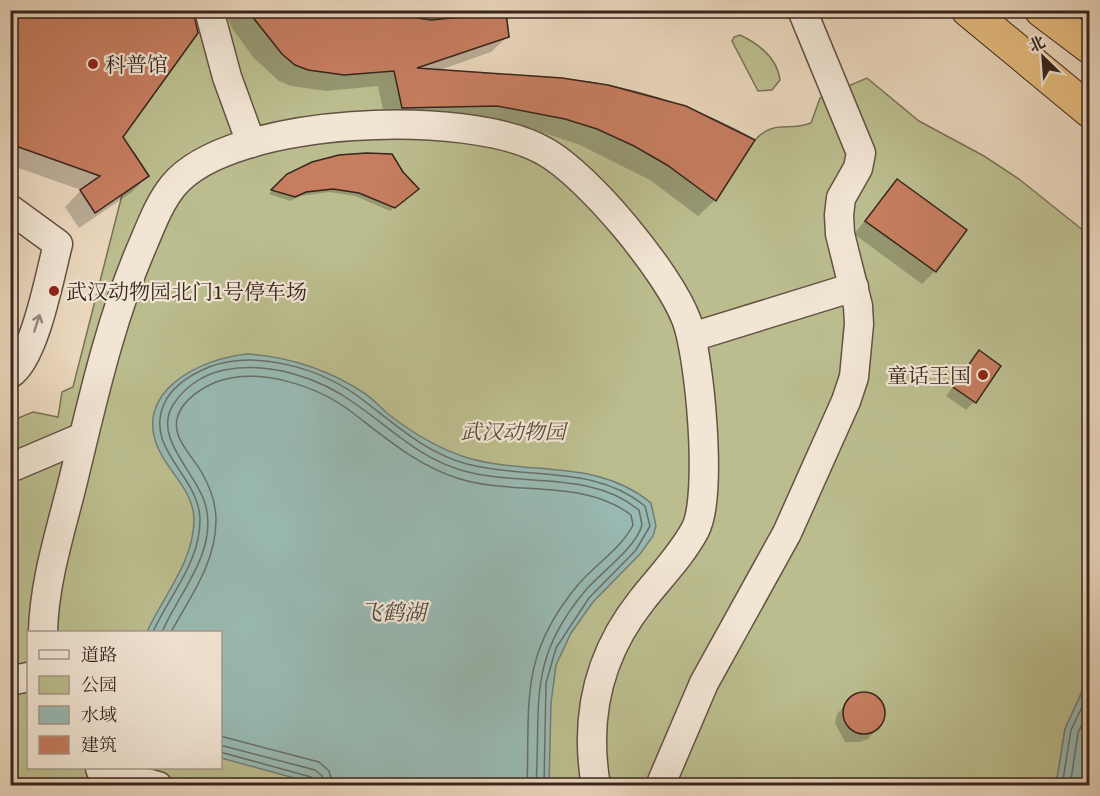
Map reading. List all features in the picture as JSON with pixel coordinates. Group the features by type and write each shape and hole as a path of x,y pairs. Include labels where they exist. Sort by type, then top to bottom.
{"highway":[{"path":"968,10 1089,111"},
{"path":"1041,10 1089,47"}],"lane":[{"path":"209,10 227,77 251,143"},
{"path":"660,786 691,709 787,533 846,401 854,377 859,324 854,287 843,246 838,215 841,198 858,168 861,153 802,10"},
{"path":"43,631 49,582 83,437 110,339 132,271 166,198 175,184 206,160 251,143 306,130 412,126 479,129 543,150 570,170 603,202 639,246 678,301 692,337 703,458 702,510 695,530 622,628 603,665 593,705 591,740 596,786"},
{"path":"10,208 58,244 27,352 18,369 10,374"},
{"path":"692,337 854,287"},
{"path":"10,468 83,437"},
{"path":"10,681 27,677"},
{"path":"99,775 158,786"}],"green space":[{"name":"武汉动物园","path":"365,10 431,20 506,13 509,37 420,64 422,78 510,75 593,83 634,91 674,103 714,119 755,140 775,128 811,123 820,98 867,78 919,121 984,156 1019,179 1089,235 1089,676 1065,729 1056,785 11,785 11,421 33,412 58,417 62,392 73,387 122,195 149,176 134,153 99,176 11,11"},
{"path":"740,35 760,47 771,58 780,80 772,90 758,91 732,41 734,37"}],"water":[{"name":"飞鹤湖","path":"248,354 279,358 323,371 364,393 388,414 436,445 468,458 491,463 586,474 630,489 651,503 656,526 653,536 640,554 593,602 571,633 556,665 551,703 549,785 320,785 222,758 222,631 148,631 189,550 194,519 190,499 159,450 153,429 155,411 163,395 176,381 211,362"},
{"path":"1089,677 1089,785 1056,785 1065,729"}],"building":[{"name":"科普馆","path":"10,10 193,10 198,33 123,137 149,176 95,213 80,190 100,176 10,144"},
{"path":"247,10 365,10 431,20 506,13 509,37 417,68 562,78 608,85 686,106 755,140 716,201 667,165 634,146 597,129 565,119 497,106 402,108 394,71 344,75 308,70 295,65 282,54"},
{"path":"392,154 403,172 419,189 395,208 359,193 333,189 306,192 295,197 271,190 287,174 312,162 339,155"},
{"path":"897,179 967,230 936,272 865,221"},
{"name":"童话王国","path":"979,350 1001,366 976,403 953,387"},
{"path":"864,692 872,693 879,698 884,705 884,721 879,728 872,733 864,734 856,733 849,728 844,721 843,713 844,705 849,698 856,693"}],"place":[{"name":"科普馆","path":"93,64"},
{"name":"武汉动物园北门1号停车场","path":"54,291"},
{"name":"童话王国","path":"983,375"}]}
